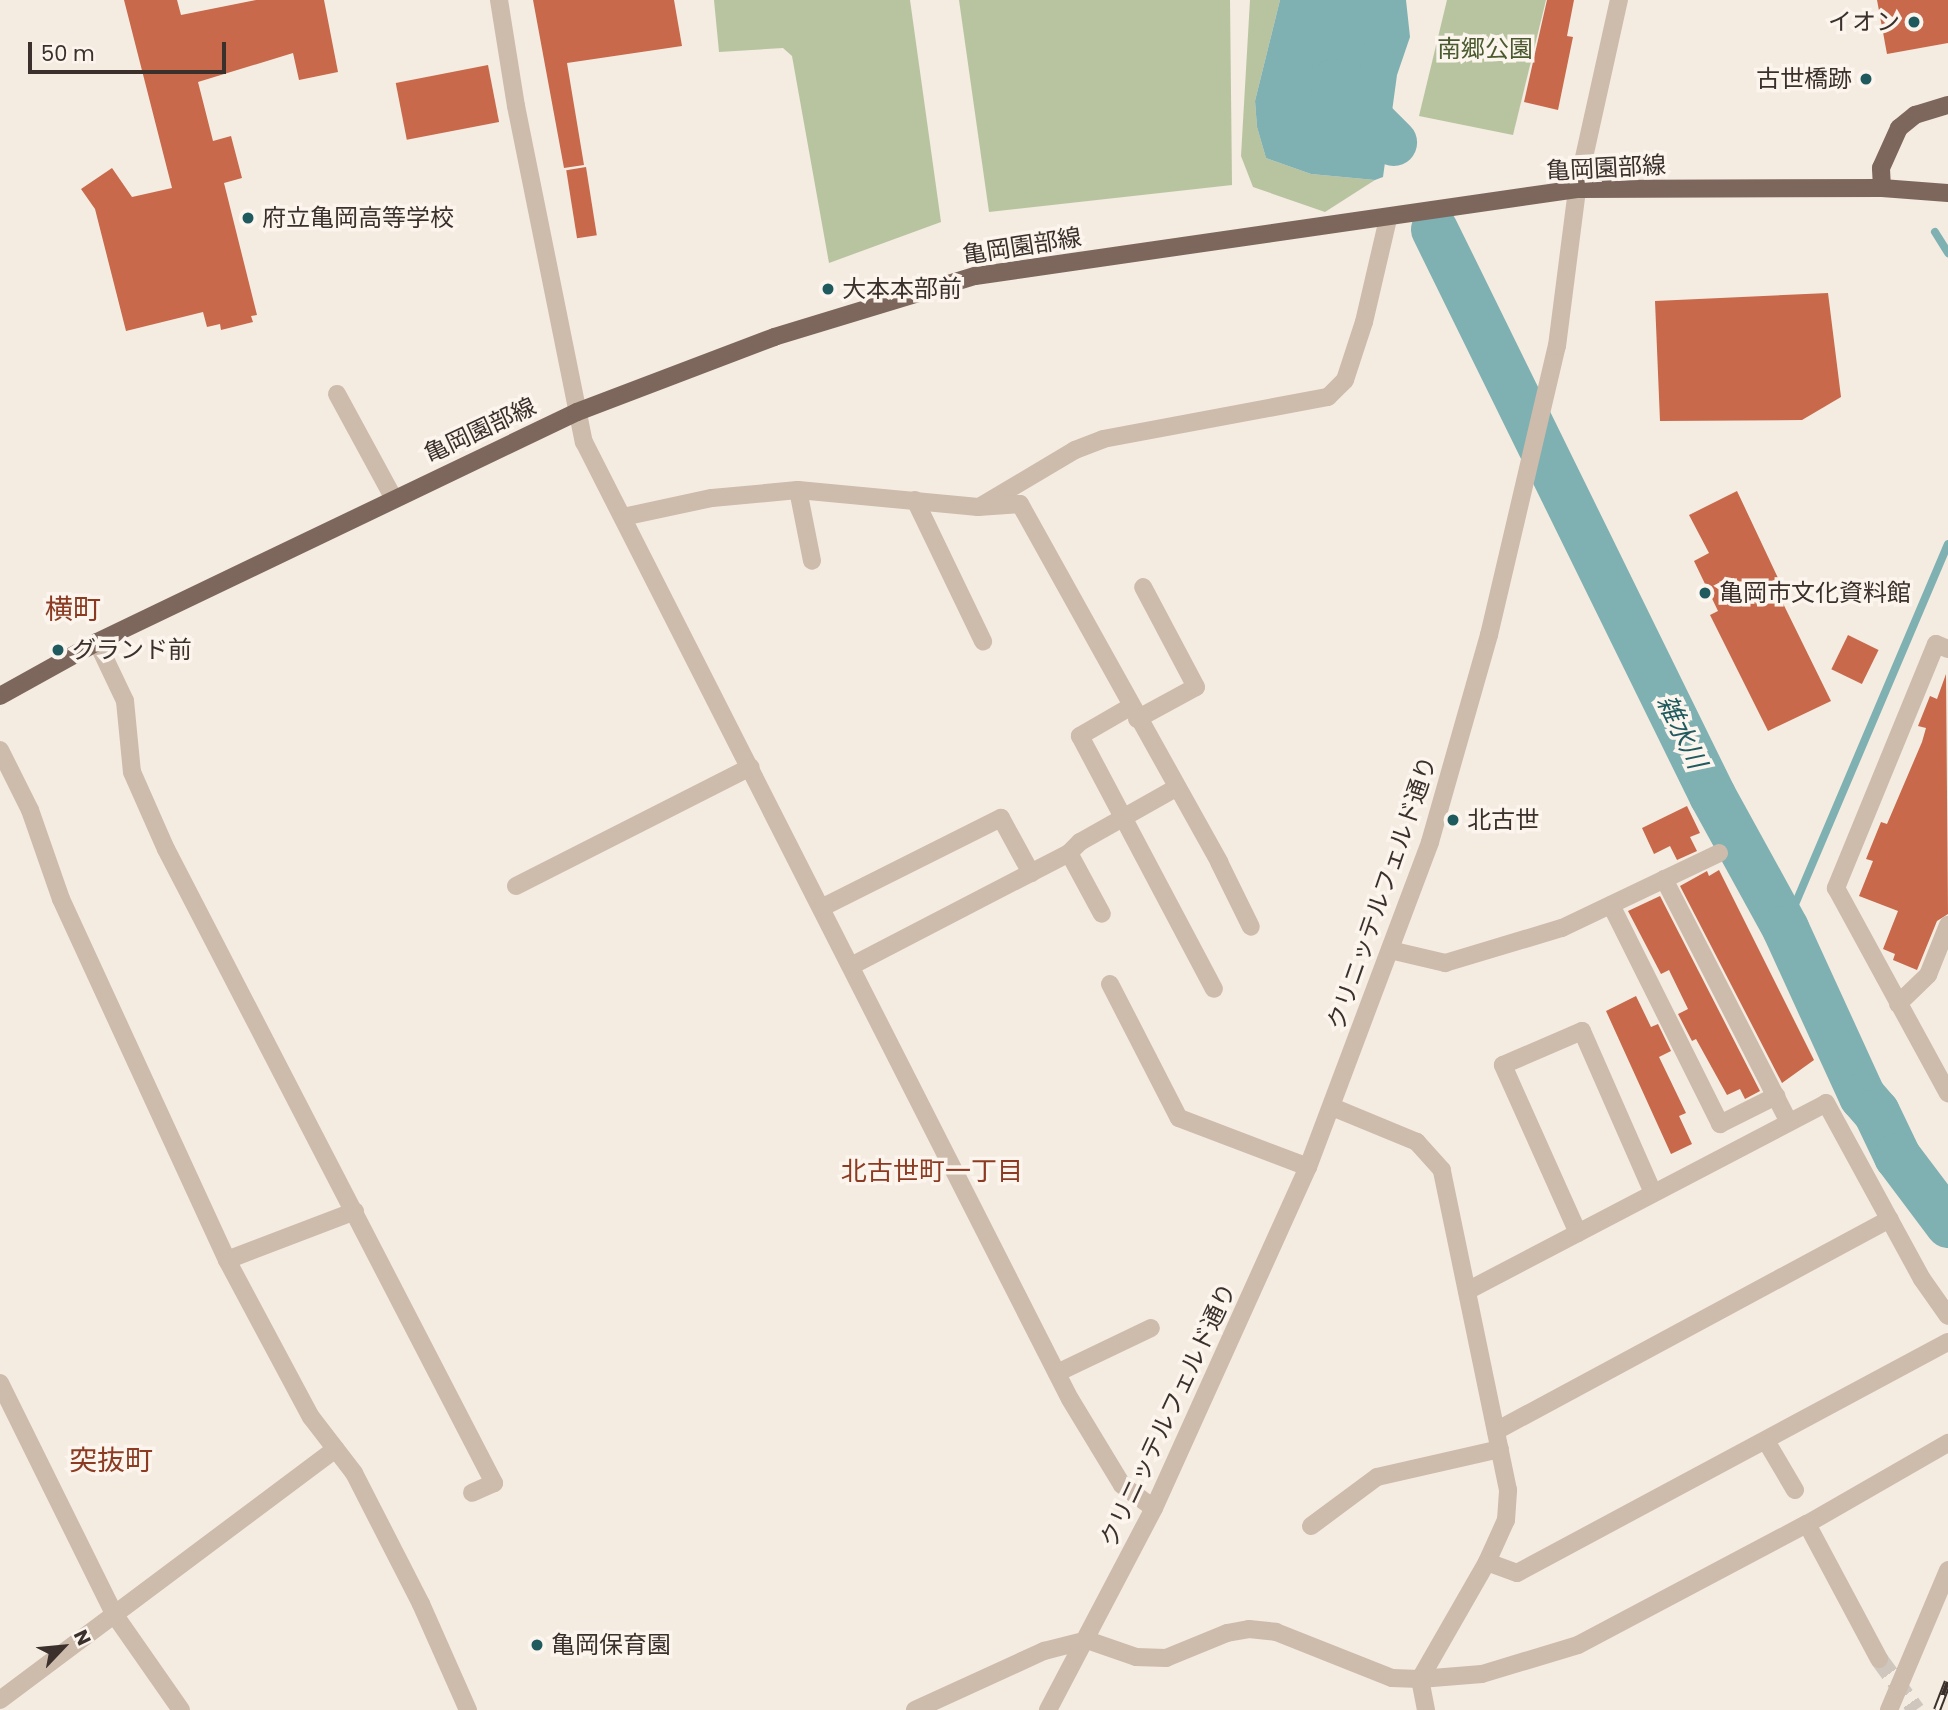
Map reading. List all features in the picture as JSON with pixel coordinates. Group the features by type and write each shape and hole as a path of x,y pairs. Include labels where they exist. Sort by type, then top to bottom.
{"main road":[{"path":"1882,188 1881,168 1899,128 1915,115 1948,105"},
{"name":"亀岡園部線","path":"0,696 97,642 393,497 578,412 774,337 975,276 1388,219 1577,189 1882,188 1948,193"}],"street":[{"path":"499,0 516,106 584,442 853,965 1056,1373 1122,1485 1154,1508"},
{"name":"クリニッテルフェルド通り","path":"1048,1710 1154,1508 1308,1167 1430,842 1492,622 1557,346 1577,189 1619,0"},
{"path":"978,508 1075,450 1103,439 1328,397 1345,380 1364,322 1388,219"},
{"path":"337,394 393,497"},
{"path":"623,517 712,498 798,490 978,508 1020,504 1251,927"},
{"path":"798,490 812,561"},
{"path":"915,500 983,640"},
{"path":"1143,587 1196,687 1080,736 1214,989"},
{"path":"97,642 125,701 132,772 166,849 494,1483 472,1493"},
{"path":"1948,649 1936,645 1836,888 1948,1093"},
{"path":"0,750 30,810 61,899 227,1260 311,1417 354,1473 421,1604 468,1710"},
{"path":"516,886 751,767"},
{"path":"853,965 1069,853 1080,842 1176,788"},
{"path":"823,907 1001,818 1031,873"},
{"path":"1069,853 1102,914"},
{"path":"1390,950 1445,963 1562,928 1719,853"},
{"path":"1664,879 1789,1122"},
{"path":"1611,905 1720,1124 1776,1096"},
{"path":"1898,1004 1927,975 1948,925"},
{"path":"1110,984 1179,1118 1308,1167"},
{"path":"1578,1233 1503,1065 1582,1031 1653,1194"},
{"path":"1467,1291 1826,1103 1890,1219 1948,1316"},
{"path":"1332,1107 1417,1142 1442,1170 1508,1490 1506,1520 1487,1563 1420,1679 1426,1710"},
{"path":"227,1260 355,1211"},
{"path":"1496,1431 1890,1219"},
{"path":"1056,1373 1151,1328"},
{"path":"1487,1563 1517,1573 1948,1342"},
{"path":"0,1383 114,1614 181,1710"},
{"path":"1766,1441 1795,1490"},
{"path":"915,1710 1044,1651 1087,1640 1136,1657 1166,1658 1227,1633 1249,1629 1276,1632 1392,1678 1420,1679 1482,1674 1578,1645 1807,1524 1948,1443"},
{"path":"0,1700 335,1449"},
{"path":"1311,1526 1377,1477 1500,1449"},
{"path":"1807,1524 1879,1658"},
{"path":"1889,1710 1948,1570"}],"green space":[{"path":"714,0 910,0 941,222 829,263 792,56 783,48 719,52"},
{"path":"959,0 1230,0 1232,185 989,212"},
{"path":"1250,0 1280,0 1255,101 1257,127 1266,158 1311,174 1375,180 1325,212 1253,187 1241,156"},
{"name":"南郷公園","path":"1447,0 1546,0 1513,135 1419,116"}],"water":[{"path":"1280,0 1406,0 1410,37 1397,75 1383,177 1375,180 1311,174 1266,158 1257,127 1255,101"}],"building":[{"path":"124,0 177,0 181,15 256,0 324,0 338,72 299,80 293,53 198,82 213,141 231,136 242,178 224,183 257,315 251,316 253,322 221,330 220,324 207,327 203,312 126,331 95,209 81,189 112,168 132,197 172,188"},
{"path":"533,0 674,0 682,46 567,63 584,165 564,168"},
{"path":"1547,0 1574,0 1567,36 1573,37 1558,110 1524,102"},
{"name":"イオン","path":"1877,0 1948,0 1948,43 1887,54"},
{"path":"488,65 499,122 407,140 396,83"},
{"path":"586,167 597,235 577,238 566,170"},
{"path":"1828,293 1841,397 1802,420 1660,421 1655,301"},
{"path":"1737,491 1778,578 1772,581 1831,701 1768,731 1710,615 1718,611 1694,561 1709,553 1689,515"},
{"path":"1848,635 1879,650 1862,684 1831,669"},
{"path":"1946,674 1948,914 1937,921 1917,970 1893,960 1895,954 1883,949 1898,911 1859,896 1873,861 1866,859 1881,822 1887,824 1922,742 1926,728 1918,726 1930,696 1937,699"},
{"path":"1687,806 1700,833 1690,837 1697,851 1677,860 1670,846 1654,854 1642,828"},
{"path":"1719,870 1814,1060 1782,1083 1680,886 1707,871 1709,876"},
{"path":"1660,896 1760,1091 1745,1099 1740,1089 1727,1095 1696,1039 1692,1041 1678,1014 1688,1009 1669,970 1661,974 1628,911"},
{"path":"1636,996 1651,1027 1658,1024 1671,1051 1659,1057 1686,1113 1679,1116 1692,1144 1671,1154 1606,1011"}],"waterway":[{"name":"雑水川","path":"1348,0 1333,82 1393,142"},
{"name":"雑水川","path":"1434,229 1712,795 1785,928 1862,1096 1876,1112 1897,1156 1948,1224"},
{"path":"1935,232 1948,253"},
{"path":"1785,928 1948,544"}],"tunnel":[{"path":"1879,1659 1916,1710"}],"railway":[{"path":"1937,1710 1948,1682"}],"place":[{"name":"イオン","path":"1914,22"},
{"name":"古世橋跡","path":"1866,79"},
{"name":"府立亀岡高等学校","path":"248,218"},
{"name":"大本本部前","path":"828,289"},
{"name":"亀岡市文化資料館","path":"1705,593"},
{"name":"グランド前","path":"58,650"},
{"name":"北古世","path":"1453,820"},
{"name":"亀岡保育園","path":"537,1645"}],"district":[{"name":"横町","path":"73,610"},
{"name":"北古世町一丁目","path":"932,1172"},
{"name":"突抜町","path":"111,1461"}]}
